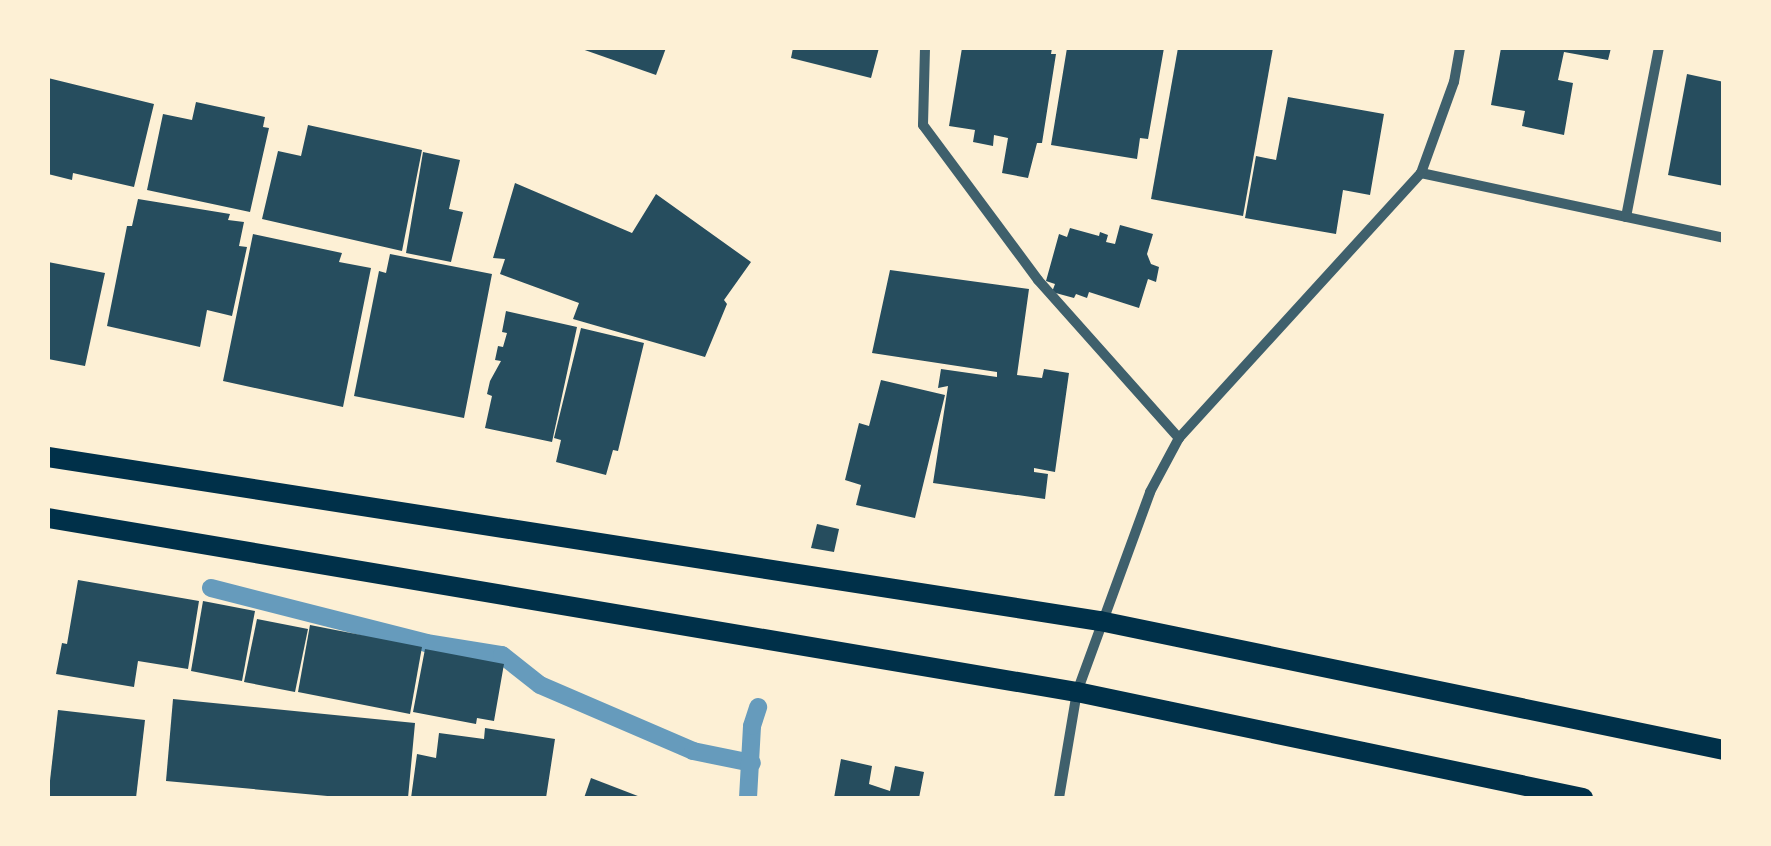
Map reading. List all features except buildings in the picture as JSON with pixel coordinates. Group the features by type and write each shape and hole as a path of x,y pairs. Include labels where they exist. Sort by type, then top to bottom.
{"main road":[{"path":"48,457 1100,621 1724,750"},
{"path":"48,518 1077,692 1583,798"}],"street":[{"path":"925,48 922,125 1038,280 1178,438"},
{"path":"1059,798 1077,692 1100,621 1150,492 1178,438 1421,174 1454,82 1460,48"},
{"path":"1626,217 1659,48"},
{"path":"1421,174 1724,238"}],"waterway":[{"path":"211,588 426,643 502,655 540,685 693,751 752,763"},
{"path":"748,798 752,726 758,707"}]}
